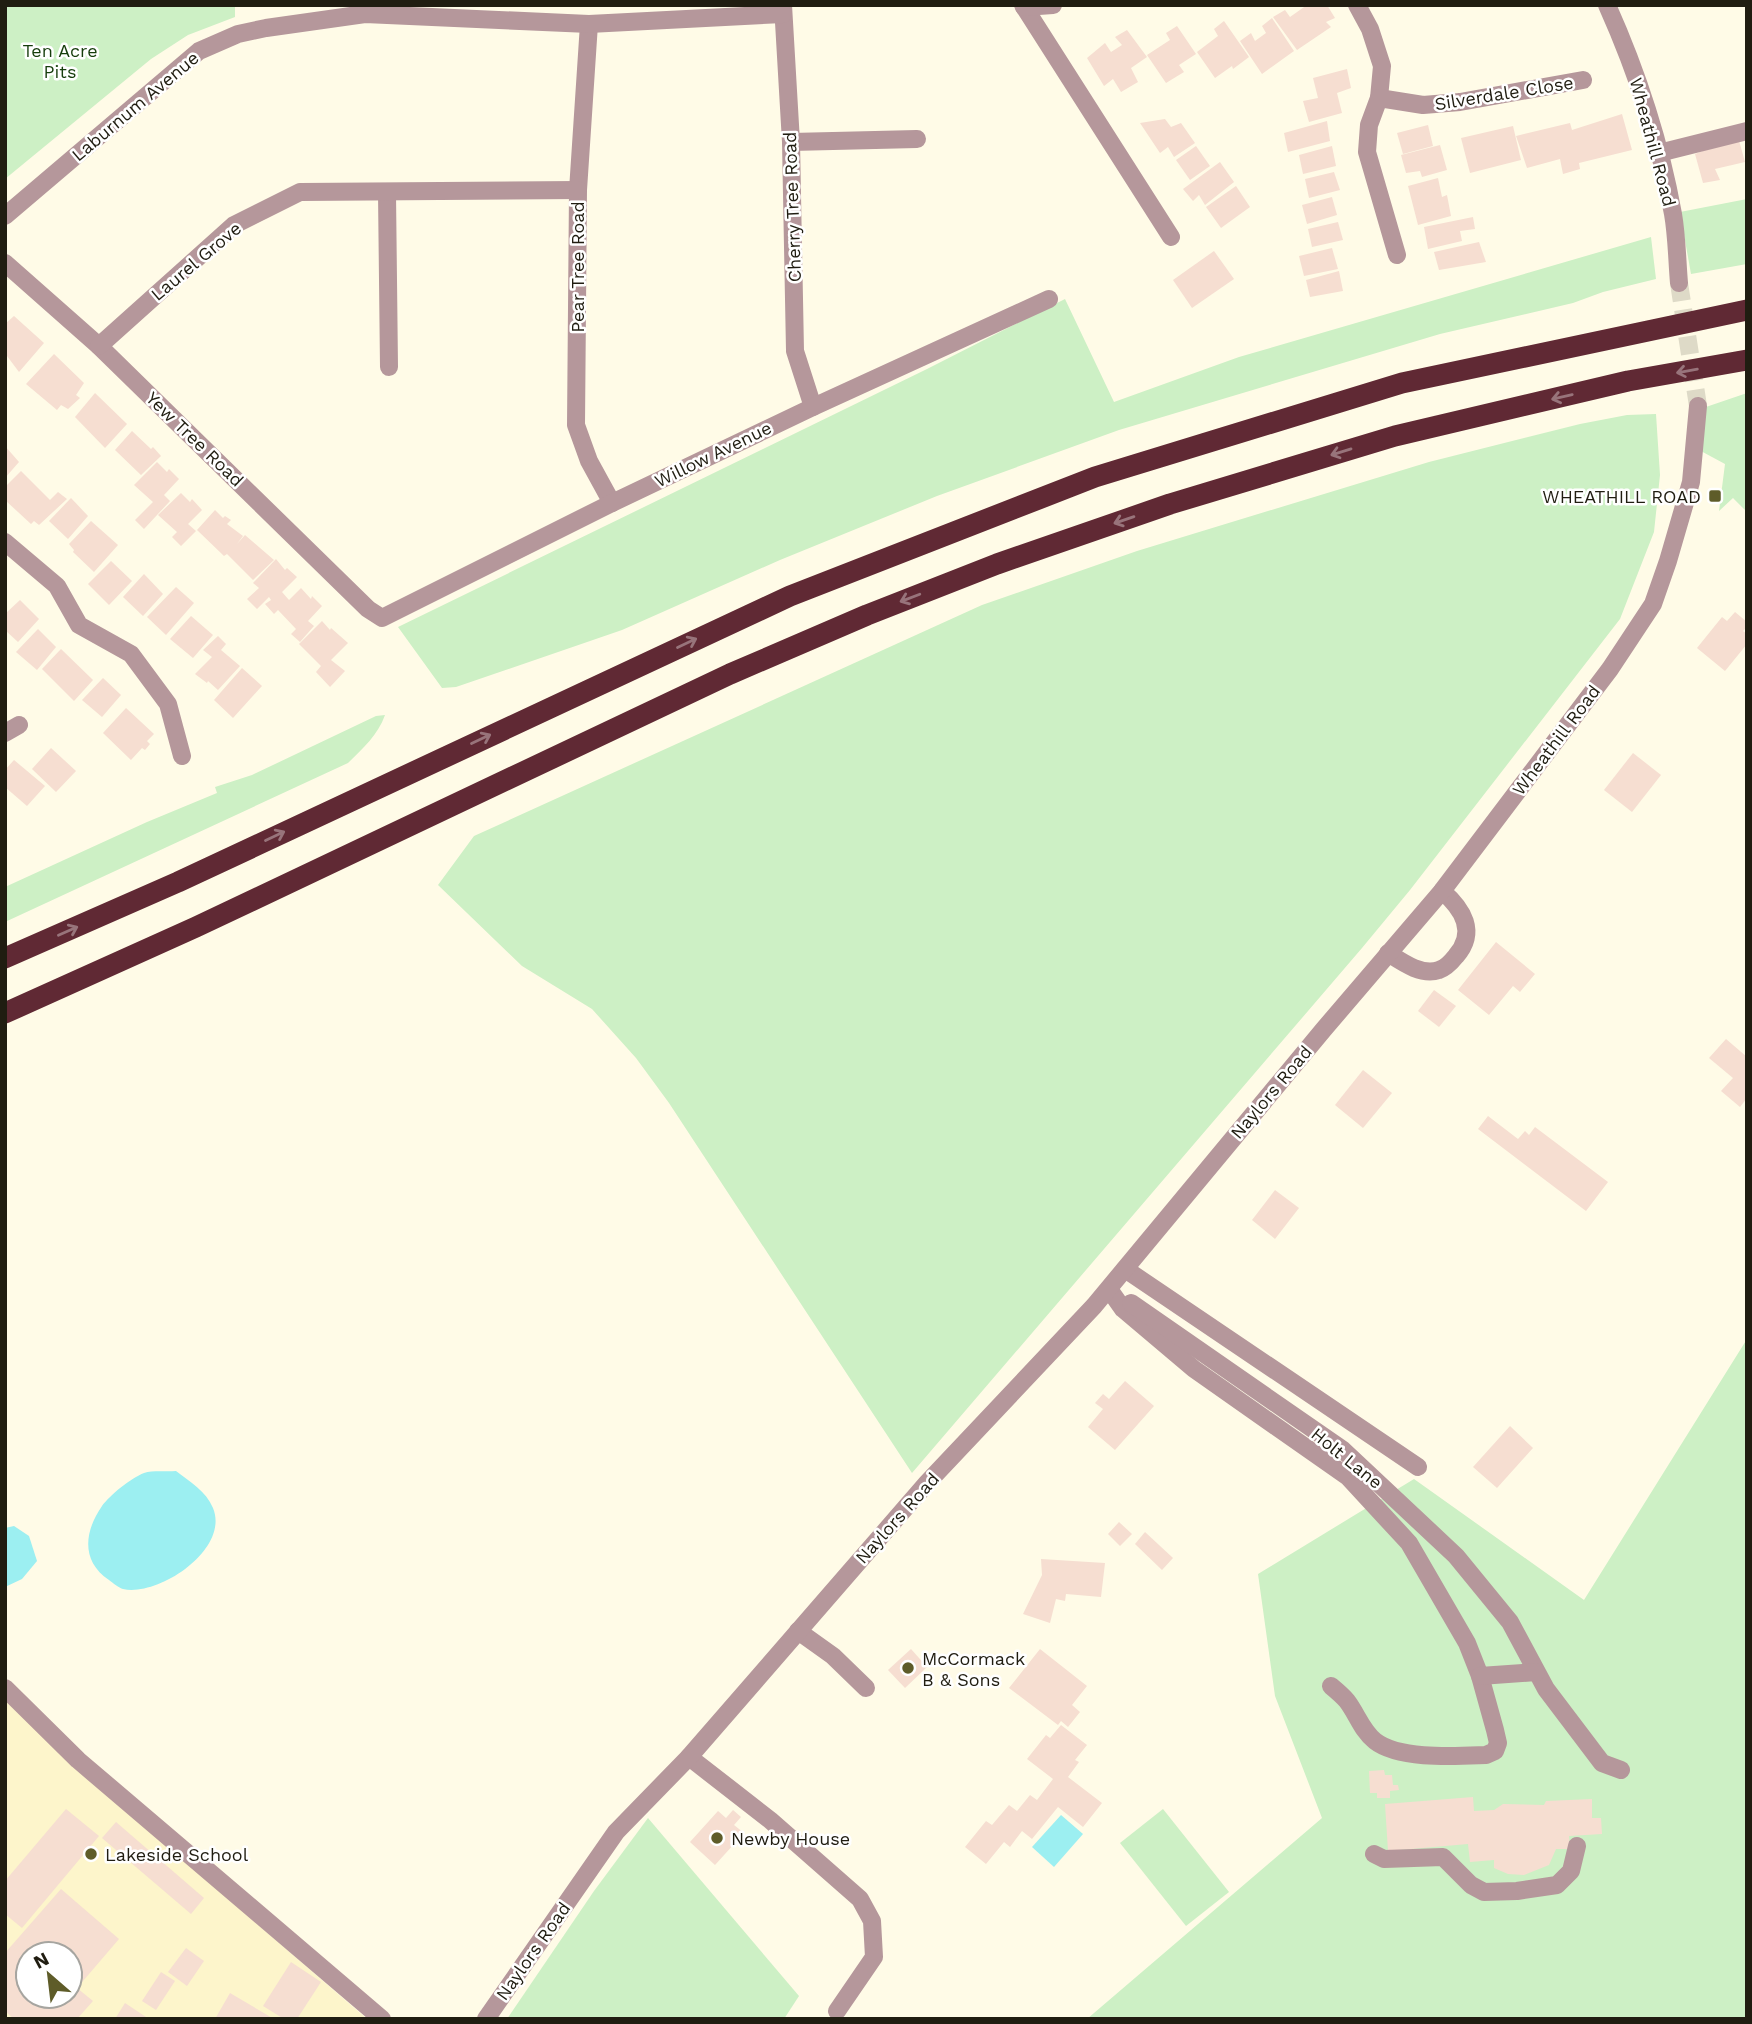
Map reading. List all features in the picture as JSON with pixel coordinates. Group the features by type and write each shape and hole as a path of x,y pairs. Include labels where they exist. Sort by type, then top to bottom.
{"highway":[{"path":"5,958 178,882 790,596 1083,482 1402,383 1743,311"},
{"path":"5,1013 196,927 730,674 867,615 997,564 1170,504 1395,436 1628,382 1747,360"}],"street":[{"path":"1024,6 1053,5"},
{"path":"1357,5 1370,29 1382,66 1379,98 1369,125 1367,152 1397,255"},
{"name":"Wheathill Road","path":"1607,5 1633,66 1649,114 1673,215 1679,283"},
{"path":"1024,6 1171,237"},
{"name":"Laburnum Avenue","path":"5,216 200,51 238,34 365,10 589,24 783,10"},
{"name":"Cherry Tree Road","path":"783,10 791,142 795,351 813,407"},
{"name":"Pear Tree Road","path":"589,24 578,190 576,425 589,461 612,503"},
{"name":"Silverdale Close","path":"1379,98 1423,105 1460,102 1583,80"},
{"path":"1659,153 1747,131"},
{"path":"791,142 917,139"},
{"name":"Laurel Grove","path":"99,346 234,225 300,192 578,190"},
{"path":"387,193 389,367"},
{"name":"Yew Tree Road","path":"5,263 99,346 368,609 382,618"},
{"name":"Willow Avenue","path":"382,618 612,503 1049,299"},
{"name":"Wheathill Road","path":"1324,1029 1443,891 1610,669 1653,604 1691,482 1698,406"},
{"path":"5,542 57,586 79,625 131,654 168,704 182,756"},
{"path":"1388,953 1416,969 1429,971 1440,970 1459,953 1467,938 1467,926 1456,903 1443,891"},
{"name":"Naylors Road","path":"486,2019 615,1832 689,1757 927,1483 1109,1291 1324,1029"},
{"path":"1125,1269 1418,1467"},
{"name":"Holt Lane","path":"1109,1291 1131,1303 1343,1450 1456,1556 1510,1622 1546,1689 1602,1763 1621,1770"},
{"name":"Holt Lane","path":"1109,1291 1123,1309 1194,1369 1348,1477 1409,1543 1461,1630 1480,1676 1498,1743 1495,1751 1486,1755 1422,1756 1388,1748 1375,1742 1346,1700 1331,1686"},
{"path":"798,1631 833,1656 866,1688"},
{"path":"1480,1676 1536,1672"},
{"path":"5,1688 78,1760 382,2019"},
{"path":"689,1757 770,1820 860,1899 872,1921 874,1957 836,2011"},
{"path":"1374,1854 1384,1859 1443,1857 1471,1885 1484,1892 1495,1892 1558,1885 1571,1871 1577,1846"}],"shaded area":[{"name":"Lakeside School","path":"5,1699 61,1754 367,2019 5,2019"}],"green space":[{"name":"Ten Acre Pits","path":"5,5 235,5 235,17 188,35 151,59 5,179"},
{"path":"1747,199 1747,264 1691,274 1680,212"},
{"path":"1651,237 1656,279 1603,292 1573,303 1440,334 1119,430 937,496 780,560 622,630 456,687 442,688 398,627 1065,299 1114,402 1239,357"},
{"path":"1747,393 1747,512 1733,498 1719,511 1725,464 1699,450 1703,408"},
{"path":"1656,414 1660,475 1654,532 1620,619 1362,948 912,1473 669,1103 636,1058 592,1009 522,966 438,885 474,836 982,605 1137,551 1429,462 1580,424 1627,415"},
{"path":"385,715 374,735 348,763 5,922 5,887 217,793 215,787 252,775 376,716"},
{"path":"1747,1339 1747,2019 1087,2019 1322,1818 1275,1696 1258,1574 1414,1479 1584,1600"},
{"path":"1163,1809 1229,1892 1186,1926 1120,1843"},
{"path":"648,1818 799,1996 784,2019 507,2019 594,1891"}],"water":[{"path":"176,1471 197,1487 210,1502 215,1524 211,1539 188,1567 172,1578 138,1589 121,1588 100,1572 90,1555 89,1536 96,1516 110,1497 139,1475"},
{"path":"14,1526 29,1536 37,1561 22,1579 5,1587 5,1528"},
{"path":"1061,1815 1083,1834 1054,1867 1032,1847"}],"building":[{"path":"1307,5 1327,5 1335,18 1326,22 1331,27 1297,50 1273,17 1285,10 1290,17"},
{"path":"1272,18 1294,51 1262,74 1240,41 1251,33 1255,41 1266,33 1262,26"},
{"path":"1224,21 1249,57 1215,78 1197,52 1218,36 1214,29"},
{"path":"1177,26 1196,54 1179,65 1184,72 1166,83 1147,55 1170,40 1166,33"},
{"path":"1127,30 1147,57 1131,68 1138,82 1121,92 1113,79 1104,86 1087,58 1105,43 1111,52 1122,45 1115,37"},
{"path":"1347,69 1351,88 1337,93 1342,113 1309,122 1303,101 1318,98 1313,78"},
{"path":"1622,114 1632,150 1579,163 1580,169 1563,174 1560,159 1527,168 1516,136 1570,123 1572,130"},
{"path":"1165,119 1171,127 1181,123 1195,143 1174,157 1168,147 1160,153 1140,123"},
{"path":"1327,121 1330,141 1288,152 1284,133"},
{"path":"1428,125 1433,146 1403,154 1397,133"},
{"path":"1513,126 1521,160 1470,173 1461,138"},
{"path":"1738,137 1745,162 1715,169 1720,180 1703,183 1695,154"},
{"path":"1440,145 1447,170 1422,177 1420,171 1406,173 1401,155"},
{"path":"1196,146 1210,166 1190,180 1176,160"},
{"path":"1332,146 1336,166 1303,174 1299,155"},
{"path":"1220,162 1234,182 1205,205 1199,195 1193,201 1183,189"},
{"path":"1334,172 1340,190 1309,198 1305,179"},
{"path":"1438,178 1442,197 1447,195 1451,216 1418,225 1408,186"},
{"path":"1236,186 1250,207 1221,228 1206,207"},
{"path":"1332,197 1337,215 1307,224 1302,205"},
{"path":"1473,217 1475,229 1460,231 1462,241 1428,249 1424,227"},
{"path":"1338,222 1343,240 1312,247 1308,229"},
{"path":"1479,242 1486,262 1439,270 1434,252"},
{"path":"1332,248 1338,269 1304,276 1299,256"},
{"path":"1214,251 1234,279 1192,308 1173,280"},
{"path":"1339,271 1343,291 1310,297 1306,280"},
{"path":"14,316 44,343 19,372 7,356 5,358 5,324"},
{"path":"54,354 84,383 76,395 80,398 68,409 61,405 57,410 26,384"},
{"path":"95,393 127,424 105,448 75,417"},
{"path":"132,431 161,456 141,475 115,450"},
{"path":"5,446 19,462 5,478"},
{"path":"157,462 179,479 164,495 170,501 144,529 135,520 153,502 134,485"},
{"path":"21,471 50,500 58,492 67,499 39,525 34,521 31,524 5,500 5,487"},
{"path":"181,493 190,502 192,499 202,510 188,524 196,531 181,546 172,537 177,532 158,515"},
{"path":"71,498 88,516 68,539 49,521"},
{"path":"215,510 223,518 225,516 231,520 227,524 243,536 237,544 245,535 274,560 253,580 197,530"},
{"path":"91,521 118,545 94,572 73,552 69,544"},
{"path":"276,559 285,570 287,568 297,577 282,592 289,600 301,588 322,606 308,621 314,626 300,642 291,634 296,629 278,610 274,614 265,604 271,600 269,597 257,609 247,599 259,588 253,583"},
{"path":"111,561 132,581 109,605 88,584"},
{"path":"144,574 163,594 143,616 123,597"},
{"path":"176,587 194,603 166,635 147,617"},
{"path":"20,600 39,619 18,642 5,630 5,614"},
{"path":"1735,612 1747,622 1743,631 1747,634 1747,644 1725,671 1697,648 1722,617 1727,621"},
{"path":"191,616 213,635 193,658 170,639"},
{"path":"322,621 348,643 331,660 345,671 330,687 316,672 321,666 299,644"},
{"path":"38,629 56,647 37,670 16,652"},
{"path":"218,636 226,644 221,650 240,666 218,690 195,674 212,657 203,650"},
{"path":"61,649 93,680 74,701 42,669"},
{"path":"242,668 262,686 233,718 214,700"},
{"path":"103,678 121,695 102,717 82,700"},
{"path":"126,708 154,734 147,741 150,744 145,750 142,748 131,760 103,733"},
{"path":"51,748 76,771 56,792 32,769"},
{"path":"1633,753 1661,775 1632,812 1604,790"},
{"path":"14,760 45,786 27,806 5,787 5,770"},
{"path":"1496,942 1535,974 1520,992 1513,986 1489,1015 1458,990"},
{"path":"1434,990 1456,1006 1439,1027 1418,1011"},
{"path":"1726,1039 1747,1057 1747,1098 1740,1107 1721,1091 1733,1078 1709,1058"},
{"path":"1363,1070 1392,1093 1363,1128 1335,1105"},
{"path":"1488,1116 1518,1139 1525,1131 1529,1135 1535,1127 1608,1182 1586,1211 1478,1129"},
{"path":"1275,1190 1299,1208 1275,1239 1252,1220"},
{"path":"1125,1381 1154,1406 1115,1450 1088,1427 1103,1409 1095,1403 1103,1394 1109,1399"},
{"path":"1510,1426 1533,1448 1497,1488 1473,1467"},
{"path":"1119,1522 1132,1534 1120,1546 1108,1534"},
{"path":"1145,1532 1173,1558 1162,1570 1135,1544"},
{"path":"1041,1559 1105,1563 1101,1597 1066,1594 1065,1601 1056,1599 1050,1623 1023,1614 1042,1575"},
{"name":"McCormack B & Sons","path":"911,1649 927,1667 905,1688 888,1670"},
{"path":"1040,1649 1087,1686 1072,1705 1080,1712 1068,1727 1061,1721 1058,1725 1009,1688"},
{"path":"1061,1725 1087,1745 1075,1760 1079,1762 1068,1777 1102,1803 1083,1827 1058,1807 1032,1839 1022,1831 1010,1847 1004,1842 986,1864 965,1847 986,1821 992,1825 1009,1805 1017,1811 1030,1795 1037,1800 1053,1779 1027,1759 1046,1735 1050,1738"},
{"path":"1384,1770 1385,1775 1392,1775 1393,1785 1398,1785 1399,1790 1390,1791 1390,1798 1377,1798 1377,1793 1370,1793 1369,1771"},
{"path":"1473,1797 1474,1811 1494,1810 1503,1804 1544,1805 1546,1801 1592,1799 1592,1818 1601,1818 1602,1834 1569,1836 1570,1849 1556,1849 1549,1865 1524,1875 1508,1874 1494,1868 1494,1860 1470,1862 1468,1844 1388,1851 1385,1804"},
{"path":"66,1809 99,1836 22,1928 5,1914 5,1881"},
{"name":"Newby House","path":"733,1810 741,1817 734,1825 744,1833 715,1865 690,1842 718,1811 726,1818"},
{"path":"116,1822 204,1898 191,1914 102,1838"},
{"path":"61,1889 119,1939 84,1980 84,1940 16,1940"},
{"path":"14,1943 14,2010 84,2010 84,1994 93,2001 77,2019 14,2019 5,2011 5,1953"},
{"path":"186,1948 204,1961 187,1986 168,1972"},
{"path":"291,1962 321,1982 297,2019 284,2019 263,2006"},
{"path":"161,1972 175,1981 156,2010 142,2001"},
{"path":"230,1993 274,2019 215,2019"},
{"path":"125,2003 149,2019 115,2019"}],"tunnel":[{"path":"1679,283 1698,406"}],"place":[{"name":"WHEATHILL ROAD","path":"1715,496"},
{"name":"McCormack B & Sons","path":"908,1668"},
{"name":"Newby House","path":"717,1838"},
{"name":"Lakeside School","path":"91,1854"}]}
